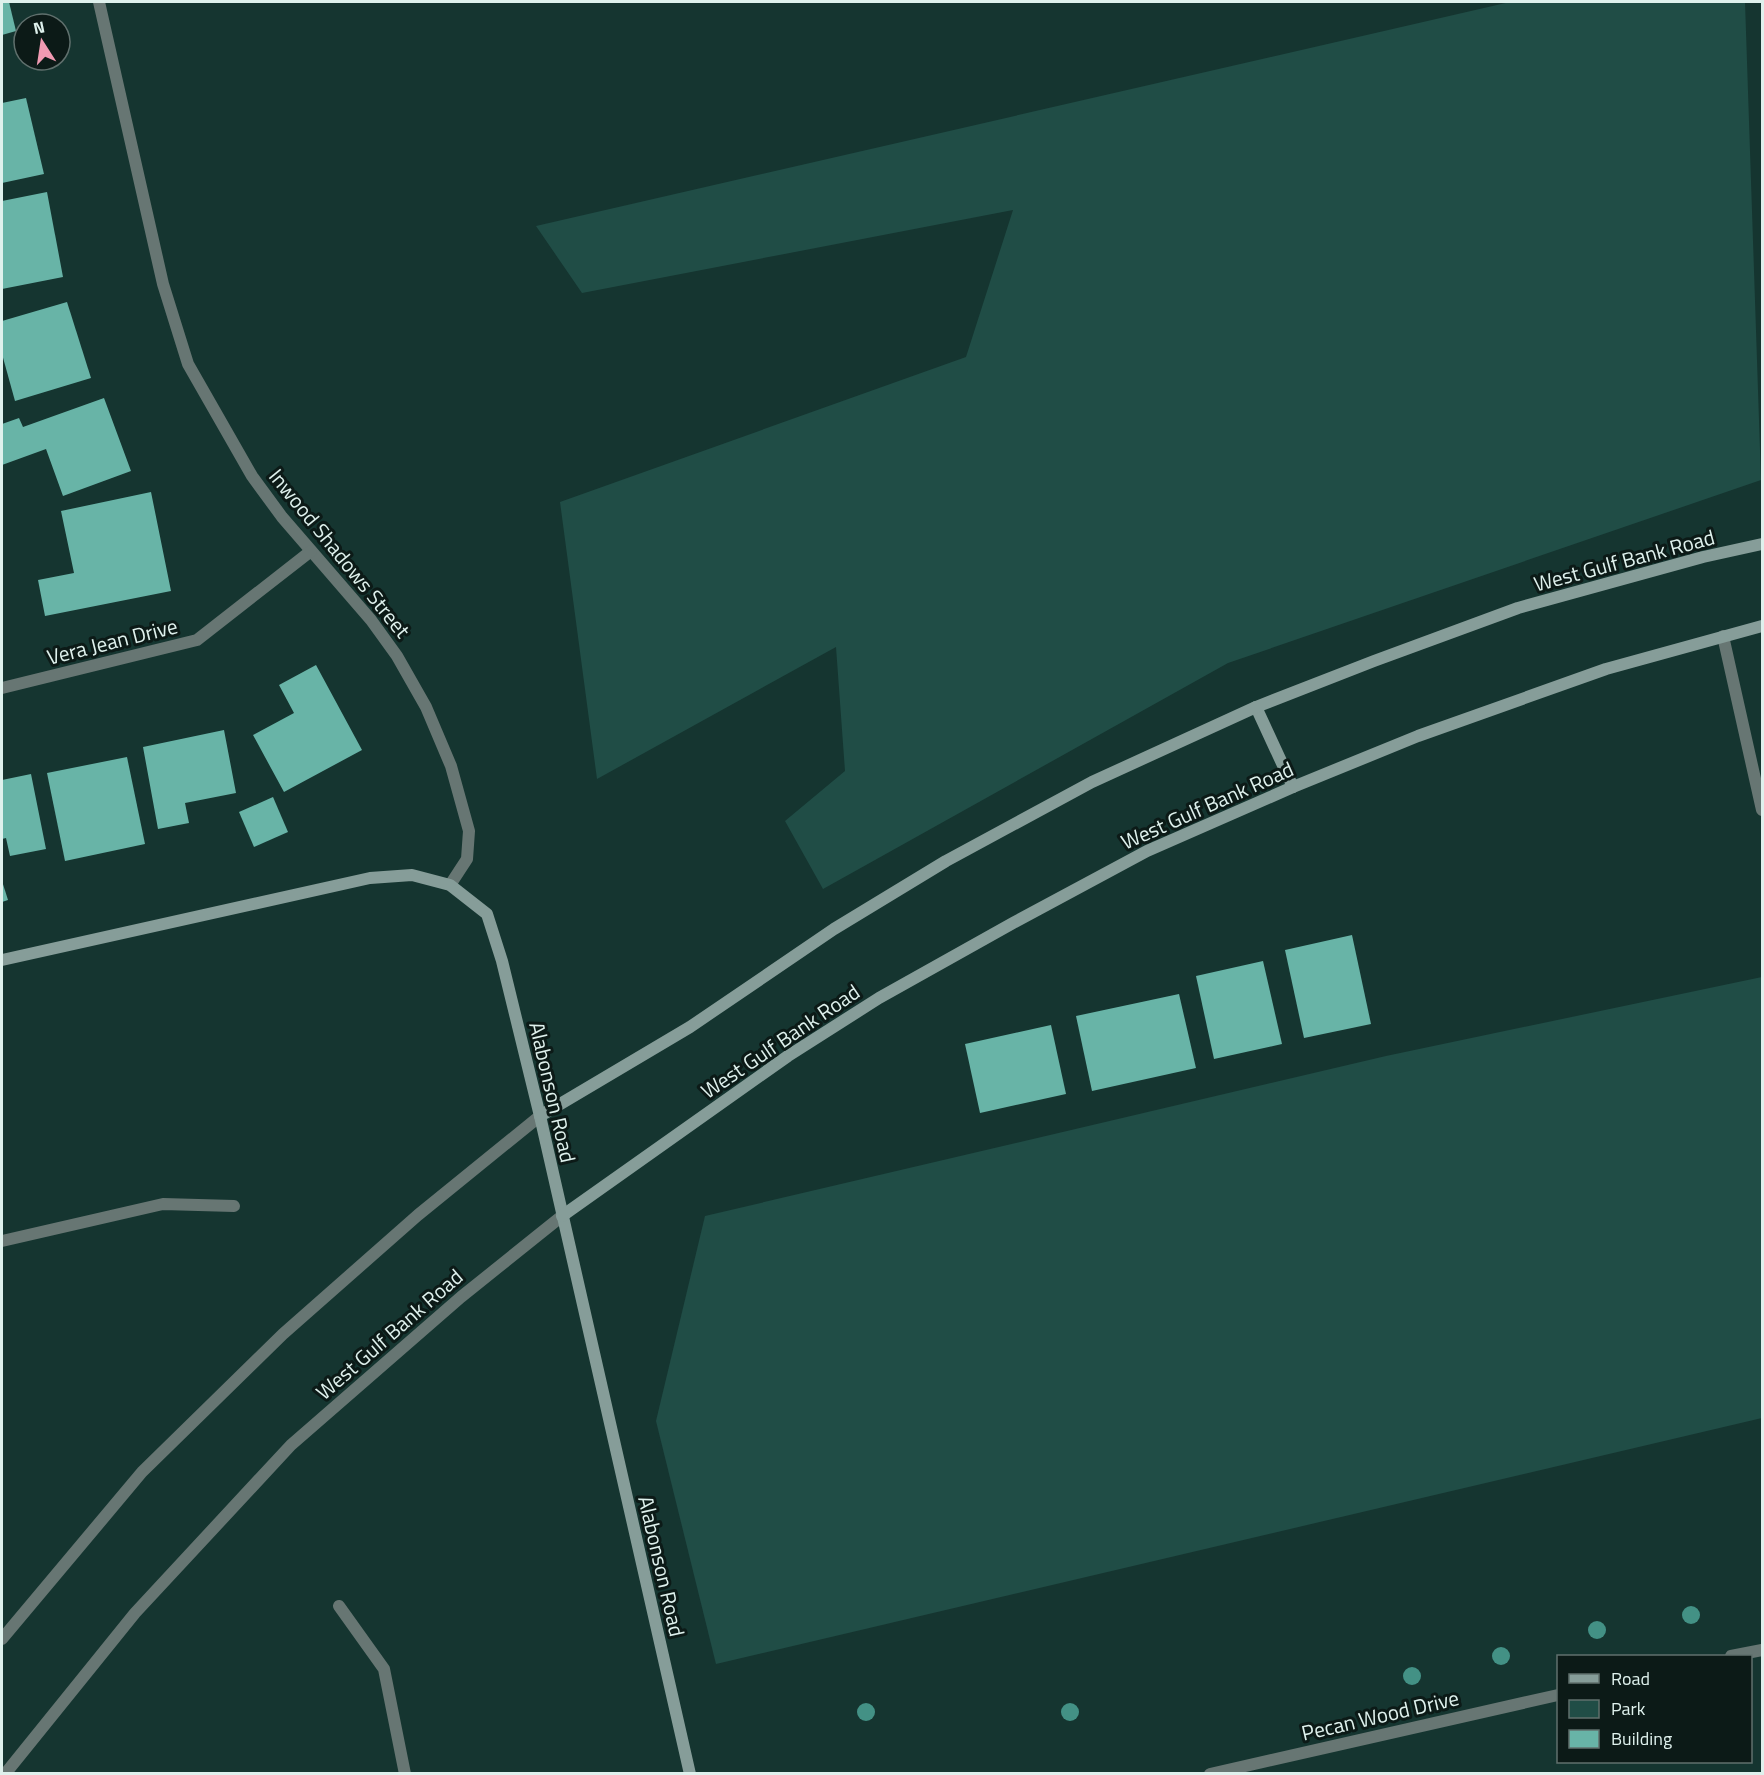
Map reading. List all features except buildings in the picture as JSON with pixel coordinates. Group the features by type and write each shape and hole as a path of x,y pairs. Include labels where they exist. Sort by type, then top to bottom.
{"street":[{"name":"Inwood Shadows Street","path":"99,2 164,284 188,364 252,476 282,517 378,629 398,656 426,707 451,766 469,831 467,859 450,885"},
{"name":"West Gulf Bank Road","path":"2,1639 142,1472 283,1334 418,1215 540,1116 690,1027 834,929 946,861 1092,782 1256,707 1374,660 1518,608 1762,544"},
{"name":"Vera Jean Drive","path":"2,688 197,640 311,551"},
{"name":"West Gulf Bank Road","path":"5,1773 135,1613 291,1445 461,1297 562,1216 788,1056 879,998 1147,851 1293,787 1418,736 1606,669 1762,626"},
{"path":"1724,636 1762,810"},
{"path":"1256,707 1293,787"},
{"name":"Alabonson Road","path":"2,960 369,878 412,875 450,885 487,914 502,961 540,1116 690,1773"},
{"path":"2,1241 162,1204 234,1206"},
{"path":"339,1606 384,1669 405,1773"},
{"path":"1736,1655 1762,1650"},
{"name":"Pecan Wood Drive","path":"1210,1773 1557,1695"}],"green space":[{"path":"1510,2 1745,2 1761,480 1228,663 823,889 785,821 845,771 836,647 597,779 560,502 966,357 1013,210 582,293 536,226"},
{"path":"1762,977 1762,1418 716,1664 656,1421 705,1216 1386,1056"}]}
